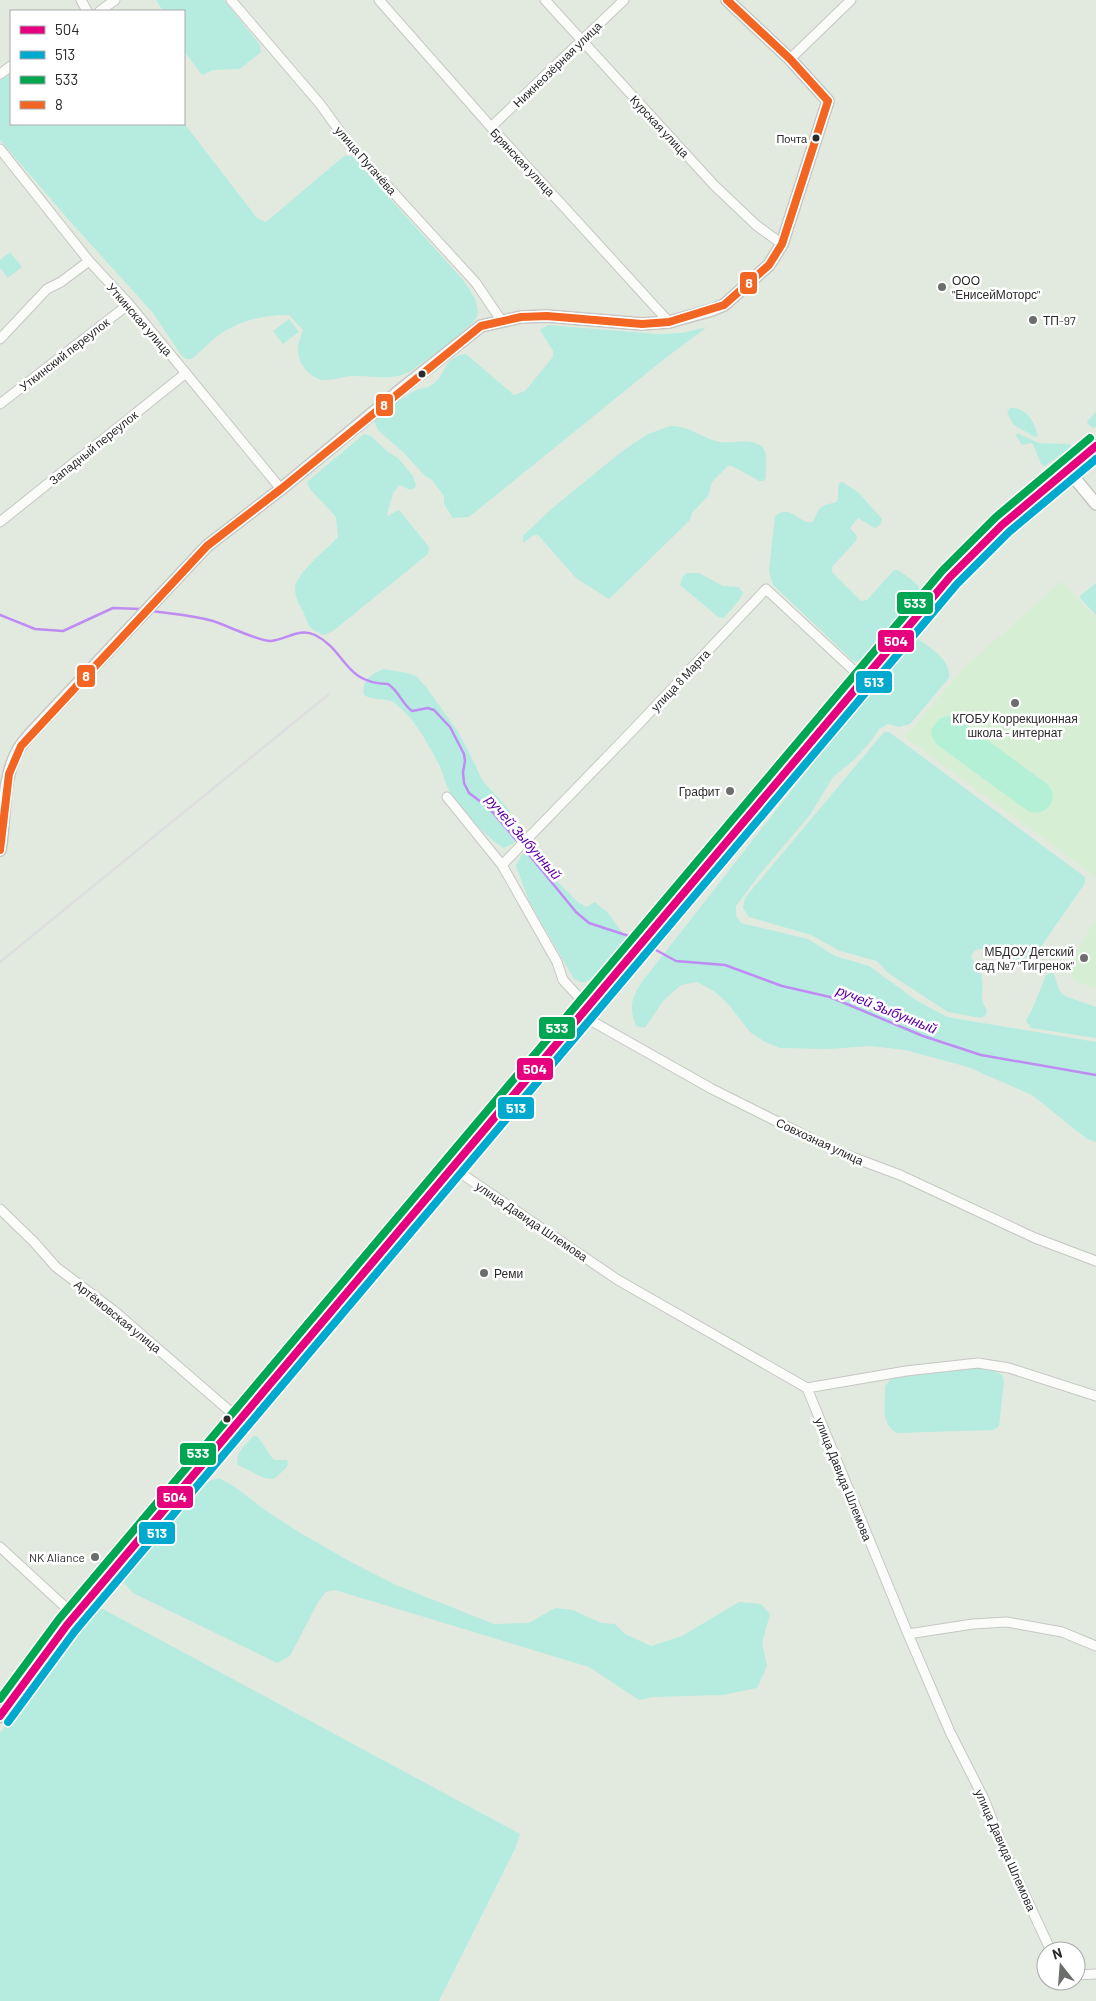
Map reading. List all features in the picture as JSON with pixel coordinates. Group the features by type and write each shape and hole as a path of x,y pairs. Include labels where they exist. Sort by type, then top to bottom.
{"main road":[{"path":"0,850 6,783 10,766 18,749 32,732 207,546 281,489 481,326 501,320 547,316 642,324 668,322 724,305 769,265 782,244 828,101 790,59 727,0"},
{"path":"0,1716 75,1616 454,1168 862,679 950,577 1002,526 1096,446"},
{"path":"1068,470 1096,459"},
{"path":"1068,470 1096,504"}],"street":[{"path":"101,10 115,0"},
{"name":"улица Пугачёва","path":"230,0 320,104 349,144 476,283 501,320"},
{"name":"Брянская улица","path":"379,0 668,322"},
{"name":"Курская улица","path":"545,0 714,185 756,224 782,244"},
{"name":"Нижнеозёрная улица","path":"491,127 624,0"},
{"path":"790,59 851,0"},
{"name":"Уткинская улица","path":"0,150 89,261 128,304 281,489"},
{"path":"0,338 47,289 61,282 89,261"},
{"name":"Уткинский переулок","path":"0,404 128,304"},
{"name":"Западный переулок","path":"0,522 186,373"},
{"name":"улица 8 Марта","path":"502,865 766,589 862,679"},
{"path":"448,797 502,865 557,962 563,980 585,1011"},
{"name":"Совхозная улица","path":"585,1011 712,1089 836,1151 900,1175 1035,1238 1096,1261"},
{"name":"улица Давида Шлемова","path":"454,1168 618,1280 807,1388 908,1634 1046,1941"},
{"name":"Артёмовская улица","path":"0,1209 34,1242 56,1267 113,1310 240,1420"},
{"path":"807,1388 906,1371 978,1364 1009,1368 1096,1396"},
{"path":"0,1547 75,1616"},
{"path":"908,1634 973,1624 1007,1622 1062,1632 1096,1646"}],"shaded area":[{"path":"156,0 224,0 260,45 261,52 240,69 213,70 202,75 185,52 185,10 162,10"},
{"path":"10,74 10,125 185,124 257,218 266,222 344,156 352,156 463,280 476,302 477,316 467,328 436,353 411,371 398,376 354,376 327,380 316,378 306,370 300,360 298,347 303,330 289,315 270,316 240,323 223,332 191,359 186,359 181,355 153,313 0,140 0,80"},
{"path":"10,252 22,267 8,278 0,268 0,260"},
{"path":"289,319 299,332 283,344 273,331"},
{"path":"548,325 657,334 682,333 707,327 663,360 469,517 453,518 444,504 444,496 432,480 425,476 404,453 379,431 374,421 408,394 429,387 436,382 452,359 466,354 514,395 525,391 553,357 553,351 540,330"},
{"path":"1010,408 1021,410 1029,416 1038,436 1035,437 1014,425 1007,413"},
{"path":"1096,412 1096,427 1093,428 1087,421"},
{"path":"670,426 684,428 721,442 749,442 759,445 765,451 766,478 763,481 759,481 732,466 728,466 712,482 708,496 692,513 690,520 609,599 576,578 538,535 534,535 523,543 523,536 549,511 621,452 648,434"},
{"path":"1017,433 1039,443 1070,444 1071,447 1045,466 1041,464 1033,444 1022,445 1016,436"},
{"path":"364,434 371,436 388,452 398,458 413,476 415,488 410,490 400,485 393,493 387,514 388,516 398,510 400,511 429,547 428,554 333,631 324,635 315,631 310,626 298,601 295,589 296,583 305,570 338,537 336,517 310,489 307,482"},
{"path":"842,482 858,492 882,519 880,525 875,528 858,518 850,528 857,536 856,541 832,567 832,572 861,601 867,600 894,570 898,570 913,581 919,587 922,595 864,660 857,662 853,661 773,585 769,571 775,516 786,512 808,522 813,522 821,508 837,502 839,483"},
{"path":"687,573 699,573 723,586 739,587 743,593 724,618 718,617 680,585 683,576"},
{"name":"КГОБУ Коррекционная школа - интернат","path":"1062,581 1096,619 1096,877 905,737 963,669"},
{"path":"1096,583 1096,615 1080,596"},
{"path":"917,638 934,650 947,665 949,678 910,724 899,727 888,724 879,729 854,760 833,777 810,815 759,875 736,906 736,916 741,923 808,939 835,956 869,966 916,1000 947,1017 1096,1042 1096,1142 1087,1139 1032,1095 968,1067 905,1050 870,1046 830,1049 780,1048 765,1042 750,1032 728,1004 714,991 697,982 681,985 663,1001 645,1028 636,1026 632,1014 632,1004 641,983 906,644 910,640"},
{"path":"384,669 416,676 426,687 459,733 482,780 508,809 516,824 517,838 513,844 503,848 481,830 461,808 450,792 440,766 425,739 403,710 392,702 364,695 364,685 368,678"},
{"path":"947,716 957,718 1047,784 1052,796 1050,806 1041,812 1028,811 936,744 931,730 939,719"},
{"path":"884,732 889,732 1085,877 1085,883 1036,956 1024,961 1014,961 989,950 978,949 974,952 971,957 981,976 982,998 987,1010 986,1015 981,1018 948,1012 888,973 877,961 840,951 811,935 749,917 743,908 745,898"},
{"path":"526,853 578,902 586,907 595,902 608,913 626,938 613,956 590,980 580,982 574,979 529,901 516,866 522,854"},
{"name":"МБДОУ Детский сад №7 \"Тигренок\"","path":"1096,920 1096,988 1075,982 1067,966"},
{"path":"1054,974 1059,990 1065,996 1096,1007 1096,1038 1031,1028 1026,1021 1046,975"},
{"path":"978,1368 1002,1375 1004,1381 999,1426 993,1430 897,1433 891,1429 885,1412 885,1386 892,1378"},
{"path":"253,1436 257,1436 274,1460 287,1460 286,1468 274,1479 264,1478 238,1465 239,1453"},
{"path":"219,1478 235,1487 297,1531 351,1562 396,1585 494,1624 529,1623 555,1608 573,1610 601,1623 615,1624 625,1634 651,1646 682,1636 739,1602 761,1604 770,1614 762,1643 767,1666 757,1688 723,1695 653,1697 639,1700 589,1667 335,1590 326,1592 318,1602 290,1656 277,1663 133,1593 124,1583 126,1573 139,1562 168,1520 199,1484"},
{"path":"101,1608 520,1834 515,1849 439,2001 0,2001 0,1733 35,1683"}],"waterway":[{"name":"ручей Зыбунный","path":"0,615 35,629 63,631 113,608 142,609"},
{"name":"ручей Зыбунный","path":"152,611 205,619 266,641 277,640 303,632 315,635 334,649 347,665 362,678 388,684 412,711 428,708 434,710 450,727 464,754 464,783 469,793 489,808 576,912 589,923 638,939"},
{"name":"ручей Зыбунный","path":"645,944 676,961 725,965 782,986 830,997 923,1036 981,1055 1096,1075"}],"railway":[{"path":"0,962 329,694"}],"transit line":[{"name":"8","path":"727,0 790,59 828,101"},
{"name":"8","path":"0,850 9,774 21,746 207,546 281,489 481,326 521,317 547,316 642,324 669,322 724,305 769,265 782,244 828,101"},
{"name":"533","path":"0,1699 59,1619 942,571 996,517 1090,438"},
{"name":"504","path":"0,1716 67,1625 950,577 1002,525 1096,446"},
{"name":"513","path":"8,1722 75,1631 957,584 1009,532 1096,459"}],"place":[{"name":"Почта","path":"816,138"},
{"name":"ООО \"ЕнисейМоторс\"","path":"942,287"},
{"name":"ТП-97","path":"1033,320"},
{"name":"КГОБУ Коррекционная школа - интернат","path":"1015,703"},
{"name":"Графит","path":"730,791"},
{"name":"МБДОУ Детский сад №7 \"Тигренок\"","path":"1084,958"},
{"name":"Реми","path":"484,1273"},
{"name":"NK Aliance","path":"95,1557"}]}
